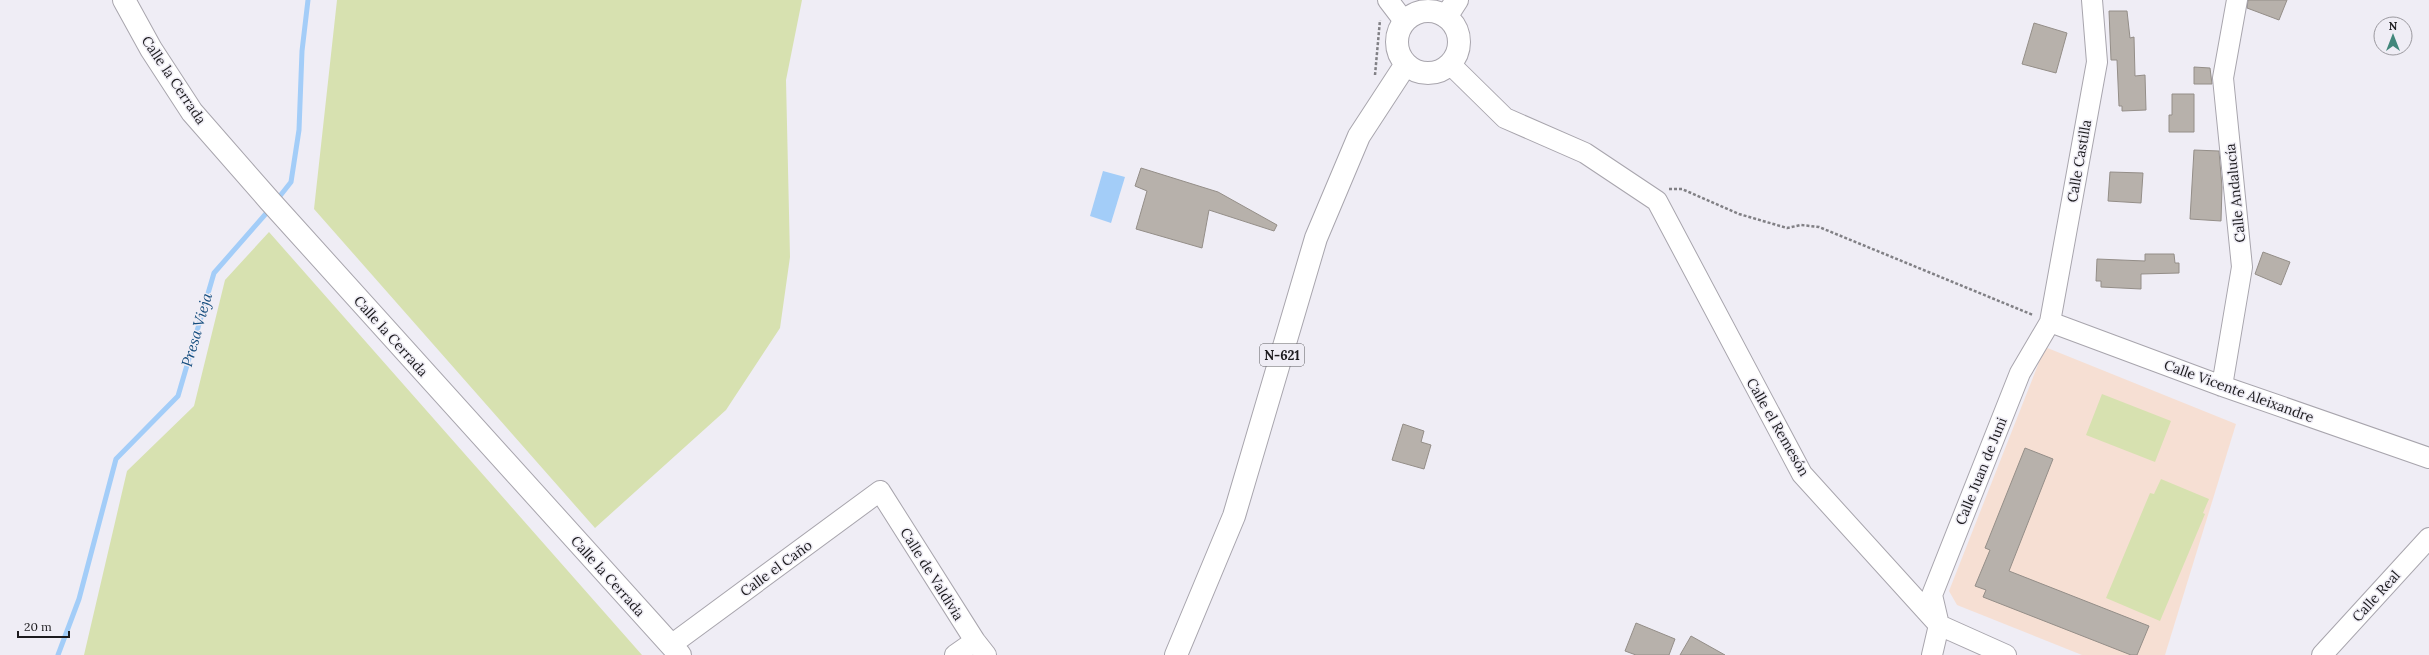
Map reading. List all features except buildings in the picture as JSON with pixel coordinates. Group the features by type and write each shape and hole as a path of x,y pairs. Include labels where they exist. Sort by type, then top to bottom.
{"main road":[{"name":"Calle la Cerrada","path":"124,0 151,49 192,112 273,205 675,650"},
{"path":"1452,8 1455,27 1459,38 1455,57 1450,64 1437,72 1425,73 1416,71 1406,64 1398,53 1396,42 1398,31 1404,21 1422,11 1438,12 1452,8"},
{"name":"N-621","path":"1176,655 1234,516 1316,238 1359,136 1406,64"}],"street":[{"path":"1388,0 1404,21"},
{"name":"Calle Castilla","path":"2050,322 2098,62 2092,0"},
{"name":"Calle Andalucía","path":"2222,386 2242,267 2223,78 2237,0"},
{"path":"1450,64 1505,118 1585,154 1657,200"},
{"name":"Calle el Remesón","path":"1657,200 1802,474 1939,625 2006,655"},
{"name":"Calle Vicente Aleixandre","path":"2050,322 2222,386 2429,458"},
{"name":"Calle Juan de Juni","path":"1939,625 1932,595 2020,373 2050,322"},
{"name":"Calle el Caño","path":"675,650 880,491"},
{"name":"Calle de Valdivia","path":"880,491 981,648"},
{"name":"Calle Real","path":"2322,655 2429,538"},
{"path":"1932,655 1939,625"},
{"path":"955,655 981,648"}],"path":[{"path":"1657,200 1668,190 1674,187 1682,188 1739,214 1788,228 1801,225 1819,227 2050,322"}],"shaded area":[{"path":"2045,347 2236,424 2165,655 2082,655 1957,605 1949,591"}],"green space":[{"path":"337,0 802,0 786,80 790,257 780,328 726,410 595,528 314,209"},
{"path":"269,232 642,655 84,655 127,471 194,406 225,280"},
{"path":"2102,394 2171,421 2155,462 2086,435"},
{"path":"2161,479 2209,499 2203,513 2205,514 2160,621 2106,598 2150,493 2154,494"}],"water":[{"path":"1103,171 1125,177 1111,223 1090,216"}],"waterway":[{"name":"Presa Vieja","path":"276,201 291,182 299,130 302,51 308,0"},
{"name":"Presa Vieja","path":"58,655 79,599 116,459 178,396 214,273 270,209"}]}
